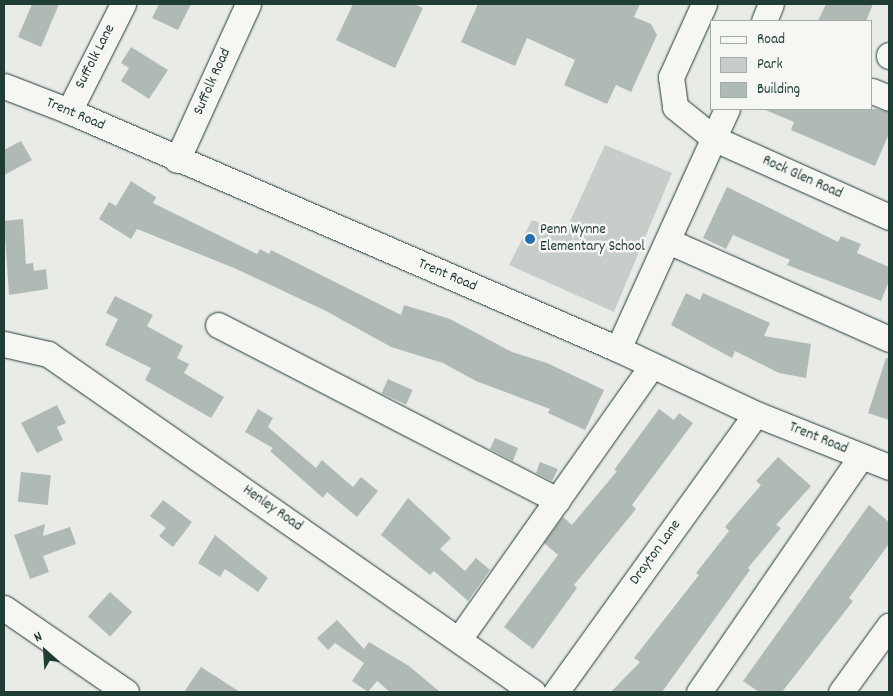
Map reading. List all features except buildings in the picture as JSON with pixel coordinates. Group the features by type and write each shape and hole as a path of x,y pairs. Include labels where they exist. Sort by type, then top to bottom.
{"street":[{"name":"Suffolk Lane","path":"69,111 123,4"},
{"name":"Suffolk Road","path":"177,160 248,4"},
{"name":"Rock Glen Road","path":"704,4 671,76 674,107 715,139 889,217"},
{"path":"764,20 771,4"},
{"name":"Trent Road","path":"4,86 69,111 177,160 618,349 756,414 889,467"},
{"path":"873,91 889,98"},
{"path":"618,349 727,110"},
{"path":"668,241 889,339"},
{"path":"218,325 556,500"},
{"name":"Henley Road","path":"4,344 48,354 533,692"},
{"path":"459,640 652,365"},
{"name":"Drayton Lane","path":"556,692 756,414"},
{"path":"699,692 861,456"},
{"path":"4,608 126,692"},
{"path":"841,692 889,626"}],"green space":[{"path":"605,145 672,173 614,312 509,265 532,220 565,232"}],"place":[{"name":"Penn Wynne Elementary School","path":"530,239"}]}
